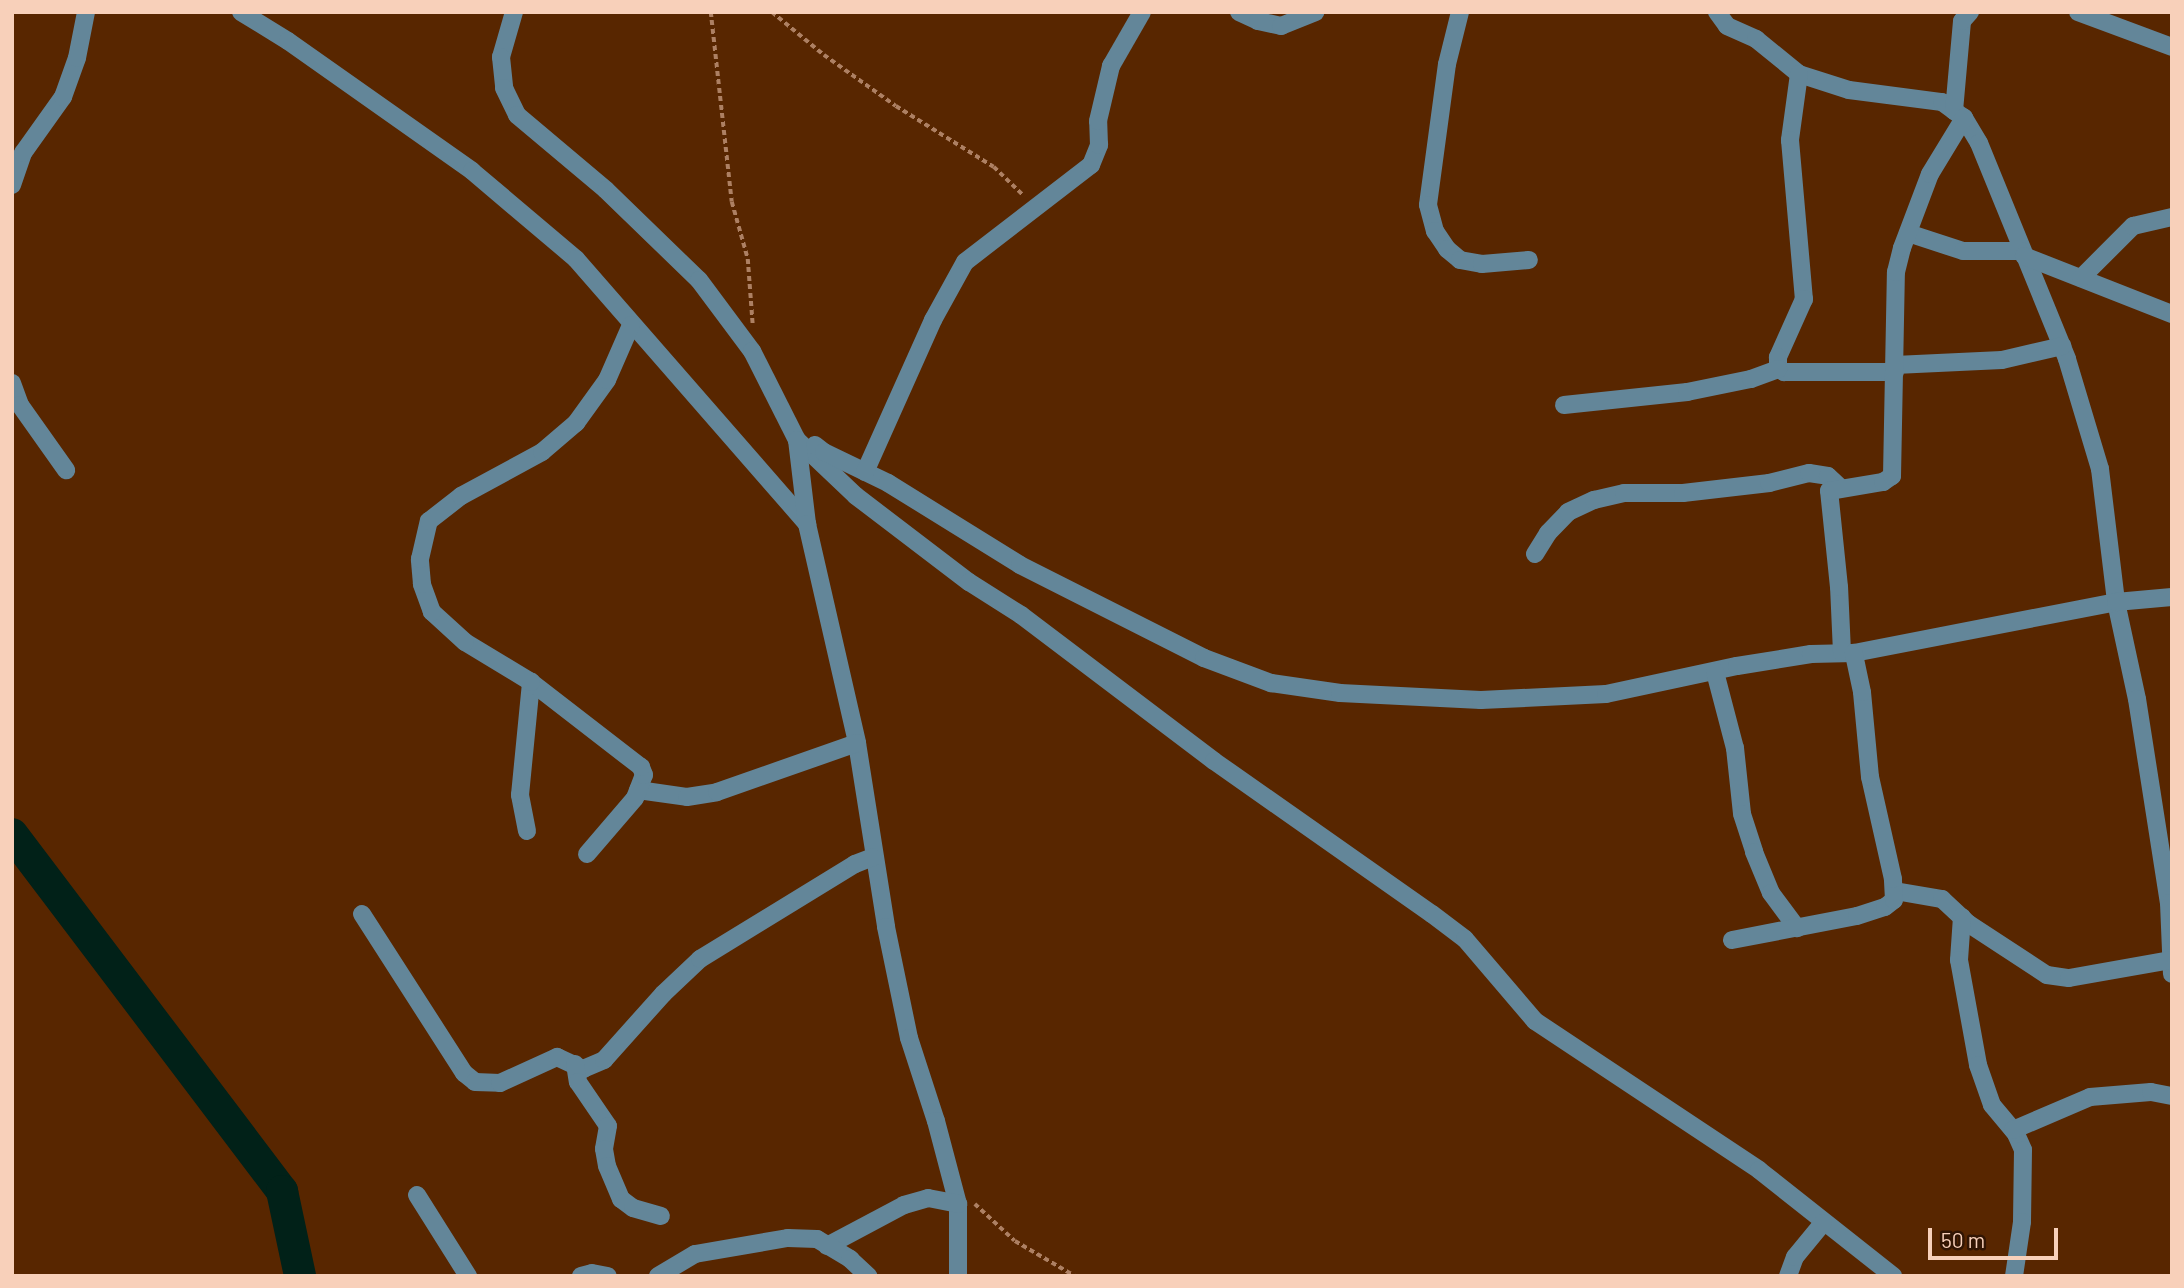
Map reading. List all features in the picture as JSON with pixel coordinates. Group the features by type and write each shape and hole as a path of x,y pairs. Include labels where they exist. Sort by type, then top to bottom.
{"street":[{"path":"12,185 23,153 63,97 77,58 86,12"},
{"path":"241,12 288,41 472,171 576,259 807,524"},
{"path":"514,12 501,57 504,88 516,115 606,190 699,280 752,351 797,440 807,524 857,743 873,857 909,1038 956,1198 958,1276"},
{"path":"865,472 933,320 965,262 1091,165 1099,145 1098,121 1111,66 1142,12"},
{"path":"1239,12 1281,26 1315,12"},
{"path":"1460,12 1447,64 1428,205 1435,231 1447,249 1460,260 1482,264 1529,260"},
{"path":"1717,12 1727,26 1756,39 1799,74 1849,90 1942,102 1959,115 1979,143 2062,346 2100,469 2116,602 2137,699 2169,903 2172,974"},
{"path":"1732,940 1885,908 1894,900 1895,891 1870,777 1848,653 1828,496 1832,488 1883,482 1892,476 1896,272 1930,174 1959,115 1962,21 1970,12"},
{"path":"2078,12 2172,47"},
{"path":"1778,369 1778,357 1804,299 1790,140 1799,74"},
{"path":"2081,278 2133,226 2172,217"},
{"path":"1908,233 1963,251 2023,253 2172,314"},
{"path":"587,854 612,828 638,790 644,775 641,766 531,682 465,642 432,612 422,584 420,559 429,521 442,510 542,452 576,423 607,380 631,325"},
{"path":"1564,405 1687,392 1751,379 1778,369 1784,372 1895,368 2002,360 2062,346"},
{"path":"12,383 20,405 66,470"},
{"path":"787,419 824,452 865,472 1020,565 1204,658 1271,683 1340,693 1481,700 1606,694 1811,654 1848,653 2116,602 2172,597"},
{"path":"797,440 856,496 969,582 1021,615 1214,761 1465,939 1501,985 1535,1021 1759,1170 1893,1276"},
{"path":"1535,554 1548,533 1568,512 1594,500 1614,496 1683,493 1769,482 1809,473 1828,476 1841,488"},
{"path":"1715,671 1735,748 1742,814 1754,852 1772,893 1797,928"},
{"path":"527,831 520,795 531,682"},
{"path":"638,790 687,797 717,792 857,743"},
{"path":"362,914 449,1054 475,1082 500,1083 557,1057 583,1069 604,1060 663,993 699,959 855,864 873,857"},
{"path":"1895,891 1941,900 2032,967 2048,975 2069,978 2171,960"},
{"path":"1962,916 1959,960 1978,1065 1992,1105 2013,1130 2023,1150 2022,1222 2014,1276"},
{"path":"575,1065 579,1082 608,1126 604,1149 607,1166 621,1199 633,1209 660,1216"},
{"path":"2013,1130 2090,1097 2151,1093 2172,1096"},
{"path":"417,1195 468,1276"},
{"path":"827,1245 904,1205 928,1198 956,1198"},
{"path":"1788,1276 1795,1257 1823,1223"},
{"path":"658,1276 695,1254 788,1238 817,1239 850,1259 868,1276"},
{"path":"581,1276 592,1273 608,1276"}],"path":[{"path":"711,12 732,202 751,281 752,351"},
{"path":"772,12 824,55 886,99 995,167 1037,208"},
{"path":"956,1198 981,1208 1015,1241 1075,1276"}],"waterway":[{"path":"12,834 282,1191 300,1276"}]}
